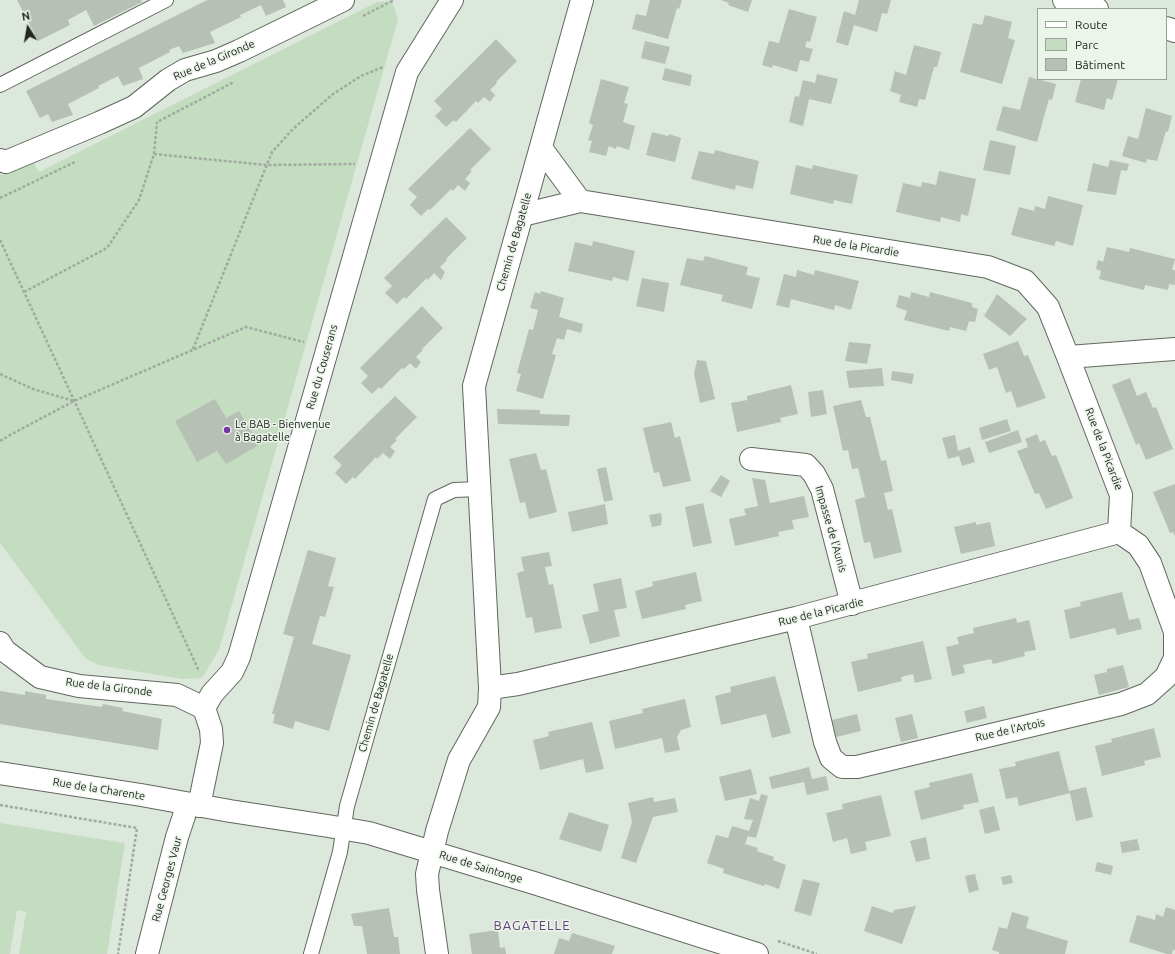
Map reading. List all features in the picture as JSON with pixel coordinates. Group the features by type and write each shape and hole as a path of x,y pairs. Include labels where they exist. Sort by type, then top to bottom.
{"street":[{"name":"Rue de la Gironde","path":"0,160 6,162 134,107 168,80 186,70 222,59 343,0"},
{"name":"Rue du Couserans","path":"208,701 232,672 239,657 407,72 452,0"},
{"name":"Chemin de Bagatelle","path":"437,954 427,874 437,831 459,760 489,707 490,688 474,386 582,0"},
{"path":"1064,0 1093,8"},
{"path":"541,148 580,201"},
{"name":"Rue de la Picardie","path":"490,688 518,684 796,618 1119,532 1122,495 1048,307 1025,281 988,267 580,201 522,215"},
{"path":"1068,357 1175,349"},
{"name":"Impasse de l'Aunis","path":"751,459 806,465 814,474 822,489 852,604"},
{"name":"Rue de l'Artois","path":"796,618 825,742 831,758 842,767 857,767 1121,704 1147,694 1166,677 1175,658 1175,632 1150,562 1138,544 1119,532"},
{"name":"Rue de la Gironde","path":"0,643 5,651 40,677 79,686 177,695 208,701"},
{"path":"192,805 212,743 208,701"},
{"name":"Rue de la Charente","path":"0,773 192,805"},
{"name":"Rue de Saintonge","path":"192,805 369,833 757,954"},
{"name":"Rue Georges Vaur","path":"147,954 184,816 192,805"}],"lane":[{"path":"0,85 166,0"},
{"name":"Chemin de Bagatelle","path":"311,954 340,852 346,806 435,498 454,490 480,488"}],"path":[{"path":"356,19 392,0"},
{"path":"193,349 272,152 293,129 333,94 360,76 384,67 407,72"},
{"path":"150,125 235,81"},
{"path":"24,292 107,248 139,200 154,154 157,122"},
{"path":"154,154 266,164 356,164 379,169"},
{"path":"0,198 79,160"},
{"path":"0,240 202,678 208,701"},
{"path":"0,441 74,401 246,327 327,348"},
{"path":"0,374 33,389 74,401"},
{"path":"0,805 137,828 118,954"}],"green space":[{"path":"392,1 398,19 219,650 202,678 182,679 99,665 86,659 0,543 0,174 2,175 32,160 39,172 377,2"},
{"path":"0,823 125,843 107,954 19,954 26,912 17,910 10,954 0,954"}],"building":[{"path":"17,0 141,0 142,2 94,26 86,10 68,20 70,25 38,41"},
{"path":"207,0 283,0 286,7 266,16 261,5 240,15 241,17 210,32 215,43 183,53 179,46 169,50 170,52 139,68 143,79 123,86 118,76 68,104 73,115 52,122 48,114 40,118 26,91"},
{"path":"650,0 682,0 679,9 677,8 668,39 632,29 636,14 646,16"},
{"path":"721,0 752,0 748,12 728,5 729,3"},
{"path":"859,0 891,0 887,14 882,13 877,32 854,25 848,46 836,42 844,11 855,15"},
{"path":"789,9 817,17 810,42 807,41 805,47 813,49 809,62 800,60 797,72 773,65 772,68 762,65 769,41 779,43"},
{"path":"985,15 1012,22 1008,38 1015,40 1002,84 960,72 973,23 982,25"},
{"path":"496,39 517,61 490,90 495,95 490,102 484,97 478,103 476,101 456,122 454,120 446,127 435,116 442,109 434,101"},
{"path":"645,41 670,47 665,64 641,58"},
{"path":"914,45 941,52 937,67 934,67 925,100 919,99 917,107 899,102 901,95 890,91 895,71 906,75"},
{"path":"665,68 692,75 690,86 662,80"},
{"path":"817,74 838,79 831,104 809,99 803,126 789,122 795,96 799,97 803,80 815,83"},
{"path":"1029,77 1056,84 1052,100 1049,99 1037,142 996,130 1003,106 1020,110"},
{"path":"601,79 629,87 624,103 628,104 623,122 635,126 629,150 617,146 616,149 609,146 606,156 589,152 592,141 588,140 593,125 589,123"},
{"path":"1081,80 1118,80 1112,100 1107,98 1104,110 1075,102"},
{"path":"1146,108 1172,116 1168,132 1166,131 1157,161 1147,159 1146,163 1122,156 1128,136 1138,139"},
{"path":"470,128 491,149 470,170 472,171 465,179 470,183 465,191 458,185 453,191 451,189 430,210 428,209 421,216 410,205 417,197 408,189"},
{"path":"652,132 668,136 669,134 681,138 675,162 646,155"},
{"path":"990,140 1016,146 1010,175 983,170"},
{"path":"715,150 759,161 753,189 736,185 735,190 691,179 699,151 714,154"},
{"path":"1110,160 1129,164 1127,171 1121,170 1116,195 1087,191 1093,163 1108,167"},
{"path":"796,165 812,169 813,165 858,175 852,204 834,200 833,204 790,194"},
{"path":"939,171 976,179 968,216 961,214 960,222 941,217 940,222 896,212 903,183 921,187 922,182 936,185"},
{"path":"1048,196 1083,205 1073,246 1056,241 1054,246 1011,235 1019,207 1034,211 1035,206 1045,209"},
{"path":"446,217 467,238 440,267 445,272 441,280 434,273 406,299 404,297 397,304 385,293 392,286 384,278"},
{"path":"593,241 635,251 628,281 613,277 612,281 568,271 575,242 592,246"},
{"path":"1107,247 1129,252 1130,248 1175,259 1172,270 1175,270 1175,285 1169,284 1168,290 1145,285 1144,290 1099,279 1101,271 1096,269 1098,260 1103,262"},
{"path":"705,256 748,267 746,275 760,278 752,309 721,301 723,295 680,285 687,258 703,261"},
{"path":"797,270 814,275 815,270 859,281 851,310 835,305 834,310 791,299 789,308 776,305 784,274 796,277"},
{"path":"642,278 669,283 664,312 636,306"},
{"path":"541,291 564,298 559,317 583,324 581,333 567,329 564,340 557,338 552,354 556,355 543,399 516,391 521,374 517,373 529,329 533,330 538,310 530,308 535,292 540,294"},
{"path":"911,292 929,297 930,292 972,303 972,307 978,309 975,322 969,321 966,331 950,327 949,331 904,320 907,311 896,307 899,295 910,298"},
{"path":"997,294 1027,319 1010,336 984,316"},
{"path":"422,306 443,328 416,357 421,362 416,369 410,363 404,369 402,368 381,389 379,387 372,394 361,383 368,376 360,368"},
{"path":"1018,341 1024,356 1028,355 1046,398 1017,408 1011,391 1006,393 997,367 989,370 983,354"},
{"path":"849,342 871,344 867,364 845,361"},
{"path":"697,360 706,361 715,399 700,403 694,374"},
{"path":"882,368 884,386 849,388 846,371"},
{"path":"892,371 914,374 912,384 891,380"},
{"path":"1130,378 1137,396 1146,392 1153,408 1156,407 1173,449 1146,460 1139,443 1136,445 1112,385"},
{"path":"791,385 798,414 780,418 781,422 737,432 731,403 747,400 747,396"},
{"path":"823,390 827,414 811,417 808,392"},
{"path":"395,396 417,417 395,439 397,440 390,447 395,451 390,459 383,453 377,459 376,457 355,479 353,477 346,484 335,473 342,465 333,457"},
{"name":"Le BAB - Bienvenue à Bagatelle","path":"215,399 226,418 239,411 259,445 226,464 217,451 197,462 175,421"},
{"path":"861,400 866,417 870,417 881,461 886,460 893,491 884,493 888,510 892,509 902,552 874,559 870,542 864,543 855,500 865,497 858,468 852,469 848,450 843,451 833,406"},
{"path":"497,409 540,410 540,414 570,415 569,426 498,424"},
{"path":"1007,419 1011,431 982,440 979,428"},
{"path":"671,422 675,438 680,436 691,481 663,487 659,472 654,473 643,428"},
{"path":"1018,430 1022,442 989,453 985,442"},
{"path":"1037,434 1040,442 1045,440 1052,456 1056,455 1073,498 1046,509 1039,493 1035,494 1017,451 1028,447 1025,439"},
{"path":"955,435 958,451 970,447 975,462 962,466 959,456 948,459 942,438"},
{"path":"536,453 541,470 546,469 557,512 529,519 525,502 520,503 509,459"},
{"path":"606,467 613,500 604,502 597,469"},
{"path":"721,475 730,481 721,497 710,491"},
{"path":"752,478 765,480 770,503 804,496 809,517 792,520 794,529 778,532 779,536 735,546 729,519 746,515 744,509 758,506"},
{"path":"1175,484 1175,536 1173,532 1170,533 1153,492"},
{"path":"703,503 712,543 693,547 685,507"},
{"path":"605,504 608,524 572,532 568,512"},
{"path":"661,513 661,525 652,527 649,515"},
{"path":"976,522 976,525 990,522 995,546 961,554 954,527"},
{"path":"308,550 336,558 328,586 334,587 325,617 320,616 312,644 351,655 329,731 295,721 293,729 273,723 275,714 272,714 294,637 283,634"},
{"path":"549,552 552,566 545,567 549,585 553,584 562,628 535,633 532,617 526,618 517,573 524,571 521,557"},
{"path":"696,572 702,601 685,605 686,609 642,619 635,591 653,586 652,582"},
{"path":"621,578 627,608 614,610 620,636 590,644 582,615 599,611 593,584"},
{"path":"1122,592 1129,620 1139,618 1142,629 1117,635 1115,628 1070,639 1064,610 1081,606 1080,602"},
{"path":"1016,618 1017,623 1029,620 1036,650 1024,652 1025,656 993,664 991,659 963,665 965,673 952,676 946,647 959,644 957,637 974,633 973,628"},
{"path":"923,641 932,679 915,683 913,674 901,677 902,681 858,692 851,662 868,658 867,654"},
{"path":"1123,665 1129,687 1099,695 1094,675 1107,672 1107,669"},
{"path":"775,676 791,733 772,738 766,714 721,725 715,696 731,692 730,687"},
{"path":"0,691 25,695 25,691 46,695 46,699 102,707 103,704 123,708 122,711 162,719 158,750 0,724"},
{"path":"685,699 691,727 681,730 677,737 680,750 665,753 662,738 615,749 609,721 643,713 642,709"},
{"path":"984,706 987,718 967,723 964,711"},
{"path":"857,714 861,731 836,737 832,720"},
{"path":"912,714 918,738 901,742 895,718"},
{"path":"592,722 604,769 586,773 583,759 540,770 533,740 549,736 548,732"},
{"path":"1154,728 1161,757 1144,761 1145,765 1102,776 1095,746 1112,742 1111,739"},
{"path":"1059,751 1069,791 1086,787 1093,817 1076,821 1070,793 1019,806 1017,797 1006,799 999,769 1016,766 1015,762"},
{"path":"809,767 812,779 826,776 829,790 807,795 804,782 772,789 769,777"},
{"path":"751,769 757,794 725,801 719,777"},
{"path":"972,773 979,802 963,805 964,809 921,820 914,791 930,787 929,783"},
{"path":"761,794 768,796 756,838 748,836 745,844 758,848 757,851 774,857 773,860 786,865 779,889 765,884 764,886 723,873 724,869 707,863 716,835 728,838 732,826 749,831 753,820 744,819 750,798 759,801"},
{"path":"881,795 891,836 865,842 867,850 851,854 847,838 833,842 826,813 843,809 842,804"},
{"path":"653,797 654,802 675,798 678,812 653,817 636,863 621,858 632,822 628,803"},
{"path":"994,806 1000,830 985,834 979,810"},
{"path":"569,812 609,825 601,852 559,839"},
{"path":"926,837 930,859 916,862 910,841"},
{"path":"1137,839 1140,850 1122,853 1120,842"},
{"path":"1097,862 1113,866 1111,875 1095,871"},
{"path":"975,874 979,890 969,893 965,876"},
{"path":"1011,875 1013,883 1003,885 1001,877"},
{"path":"803,879 820,883 811,916 794,911"},
{"path":"872,906 893,913 894,910 916,906 902,944 864,931"},
{"path":"1166,907 1175,910 1175,950 1173,950 1172,954 1167,954 1129,942 1137,915 1155,920 1156,914 1163,917"},
{"path":"389,908 394,937 398,937 400,954 367,954 362,926 354,926 351,914"},
{"path":"1012,912 1029,917 1026,928 1068,941 1065,954 999,954 999,952 992,950 999,927 1007,929"},
{"path":"498,930 500,948 505,947 506,954 472,954 469,934"},
{"path":"572,933 615,946 612,954 554,954 559,938 569,941"}],"place":[{"name":"Le BAB - Bienvenue à Bagatelle","path":"227,430"}],"district":[{"name":"BAGATELLE","path":"532,926"}]}
